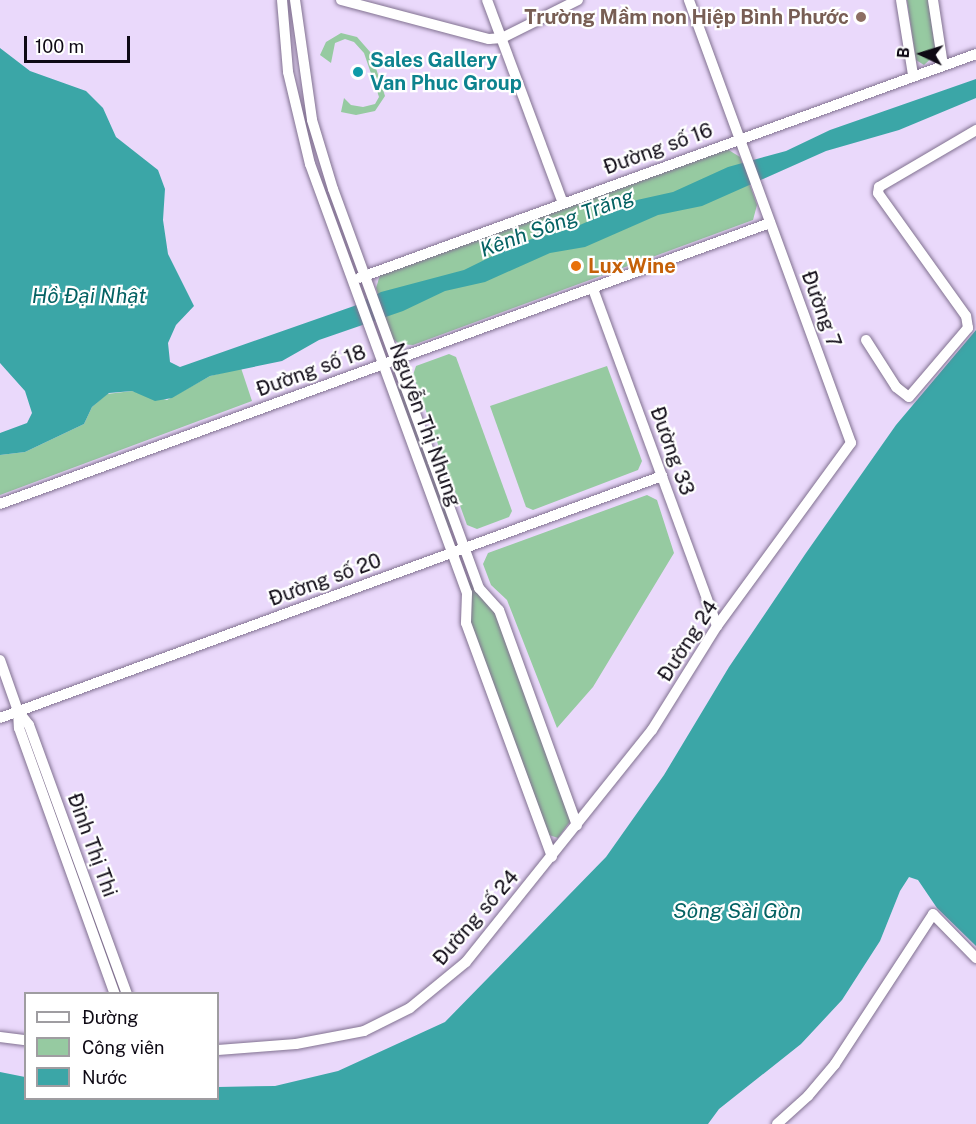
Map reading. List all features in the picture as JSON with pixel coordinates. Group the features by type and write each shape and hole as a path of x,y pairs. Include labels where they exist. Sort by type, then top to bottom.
{"street":[{"name":"Nguyễn Thị Nhung","path":"282,0 288,72 301,133 467,592 466,623 552,857"},
{"name":"Nguyễn Thị Nhung","path":"295,0 312,120 365,276 479,588 499,610 577,825"},
{"path":"341,0 476,37 502,38 578,0"},
{"path":"488,0 563,203"},
{"name":"Đường 7","path":"689,0 851,442"},
{"path":"902,0 913,75"},
{"path":"933,0 943,65"},
{"name":"Đường số 16","path":"353,280 976,54"},
{"path":"866,340 902,395 909,397 968,328 966,316 878,193 879,187 976,132"},
{"name":"Đường số 18","path":"0,504 770,223"},
{"name":"Đường 33","path":"593,289 717,626"},
{"name":"Đường 24","path":"552,857 652,730 717,626 851,442"},
{"name":"Đường số 20","path":"0,718 662,476"},
{"name":"Đinh Thị Thi","path":"0,660 18,711 19,728 116,992"},
{"name":"Đinh Thị Thi","path":"18,711 29,725 127,992"},
{"name":"Đường số 24","path":"219,1050 328,1040 364,1032 410,1008 466,962 552,857"},
{"path":"777,1124 808,1096 835,1064 933,914 976,958"},
{"path":"0,1037 24,1040"}],"green space":[{"path":"907,0 928,0 936,54 924,65 916,60"},
{"path":"341,33 357,37 371,53 385,96 375,111 356,115 341,112 344,98 351,105 363,107 375,104 379,97 364,53 354,42 345,39 335,43 331,63 320,55 326,42"},
{"path":"727,149 740,157 757,205 753,220 413,345 399,344 391,337 376,288 380,275"},
{"path":"449,354 456,357 512,511 509,517 477,529 467,525 413,375 416,366"},
{"path":"607,366 642,461 638,470 533,510 526,507 490,406"},
{"path":"241,368 252,401 0,495 0,455 25,452 84,424 92,407 107,394 132,391 167,400 210,376"},
{"path":"400,384 452,527 448,528 396,385"},
{"path":"647,495 657,500 674,553 593,687 557,728 507,600 491,585 483,564 488,553"},
{"path":"466,577 494,610 571,820 558,838 549,835 470,622 472,596"}],"water":[{"name":"Hồ Đại Nhật","path":"0,48 30,71 86,91 103,108 116,137 158,170 165,189 163,220 168,254 194,306 176,325 168,343 170,362 180,367 354,306 381,292 464,270 521,242 573,228 637,200 673,192 728,167 786,151 830,130 976,79 976,98 899,130 826,151 702,206 658,215 585,247 550,253 485,282 445,291 403,311 319,340 282,361 210,376 172,398 155,401 132,391 109,393 92,407 84,424 25,452 0,455 0,433 27,423 32,413 25,391 0,363"},
{"name":"Sông Sài Gòn","path":"976,330 976,946 937,908 918,880 909,877 900,891 880,941 842,1000 801,1044 719,1109 708,1124 0,1124 0,1072 24,1077 24,1100 219,1100 219,1087 275,1086 338,1071 445,1022 606,857 664,775 729,667 896,425"}],"place":[{"name":"Trường Mầm non Hiệp Bình Phước","path":"861,17"},
{"name":"Sales Gallery Van Phuc Group","path":"358,72"},
{"name":"Lux Wine","path":"576,266"}],"water label":[{"name":"Kênh Sông Trăng","path":"557,223"}]}
